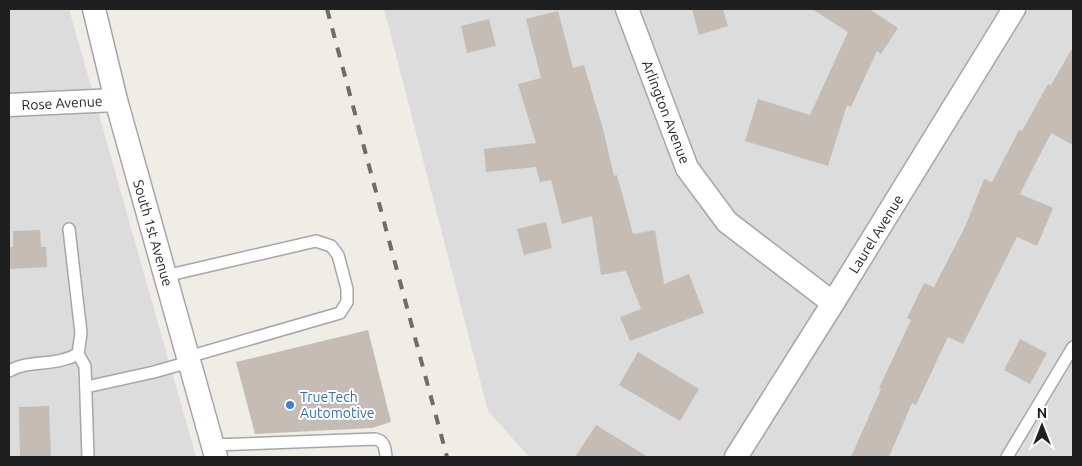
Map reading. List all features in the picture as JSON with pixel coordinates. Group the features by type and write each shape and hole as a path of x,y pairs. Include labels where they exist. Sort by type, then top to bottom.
{"street":[{"name":"South 1st Avenue","path":"94,9 116,100 214,451"},
{"name":"Arlington Avenue","path":"627,9 687,168 727,222 833,303"},
{"name":"Laurel Avenue","path":"736,457 1014,9"},
{"name":"Rose Avenue","path":"9,105 116,100"}],"lane":[{"path":"68,229 81,333 78,354 85,366 88,457"},
{"path":"86,387 154,372 189,359 340,313 347,302 347,288 338,255 331,246 316,241 165,276"},
{"path":"1007,457 1073,347"},
{"path":"9,371 19,365 67,360 78,354"},
{"path":"214,451 375,439 380,440 384,444 386,457"}],"shaded area":[{"path":"9,9 69,9 196,457 9,457"},
{"path":"384,9 1073,9 1073,457 529,457 488,411"}],"building":[{"path":"692,9 723,9 728,26 699,35"},
{"path":"812,9 869,9 898,28 881,54 877,51 851,107 847,105 828,166 745,141 758,99 810,115 848,32"},
{"path":"558,11 573,68 584,65 603,129 614,176 617,175 633,234 655,230 664,284 689,274 704,313 630,341 620,317 641,309 626,271 601,275 592,216 562,224 551,180 540,182 536,167 486,172 484,149 536,143 518,84 541,78 526,19"},
{"path":"489,19 496,46 467,53 461,26"},
{"path":"1073,47 1073,145 1051,133 1020,194 1053,208 1037,246 1017,237 963,344 948,337 916,405 912,403 889,457 851,457 881,389 879,388 911,320 907,318 924,283 934,287 965,227 984,179 992,182 1019,130 1022,131 1048,84 1051,85"},
{"path":"546,222 552,248 524,255 517,229"},
{"path":"40,230 41,247 46,247 47,267 9,269 9,247 13,247 13,231"},
{"path":"368,330 391,422 372,428 255,434 236,362"},
{"path":"1020,339 1047,353 1030,384 1004,370"},
{"path":"638,352 699,389 680,421 619,385"},
{"path":"49,406 51,457 20,457 19,407"},
{"path":"596,425 648,457 575,457"}],"railway":[{"path":"327,9 447,457"}],"place":[{"name":"TrueTech Automotive","path":"290,405"}]}
